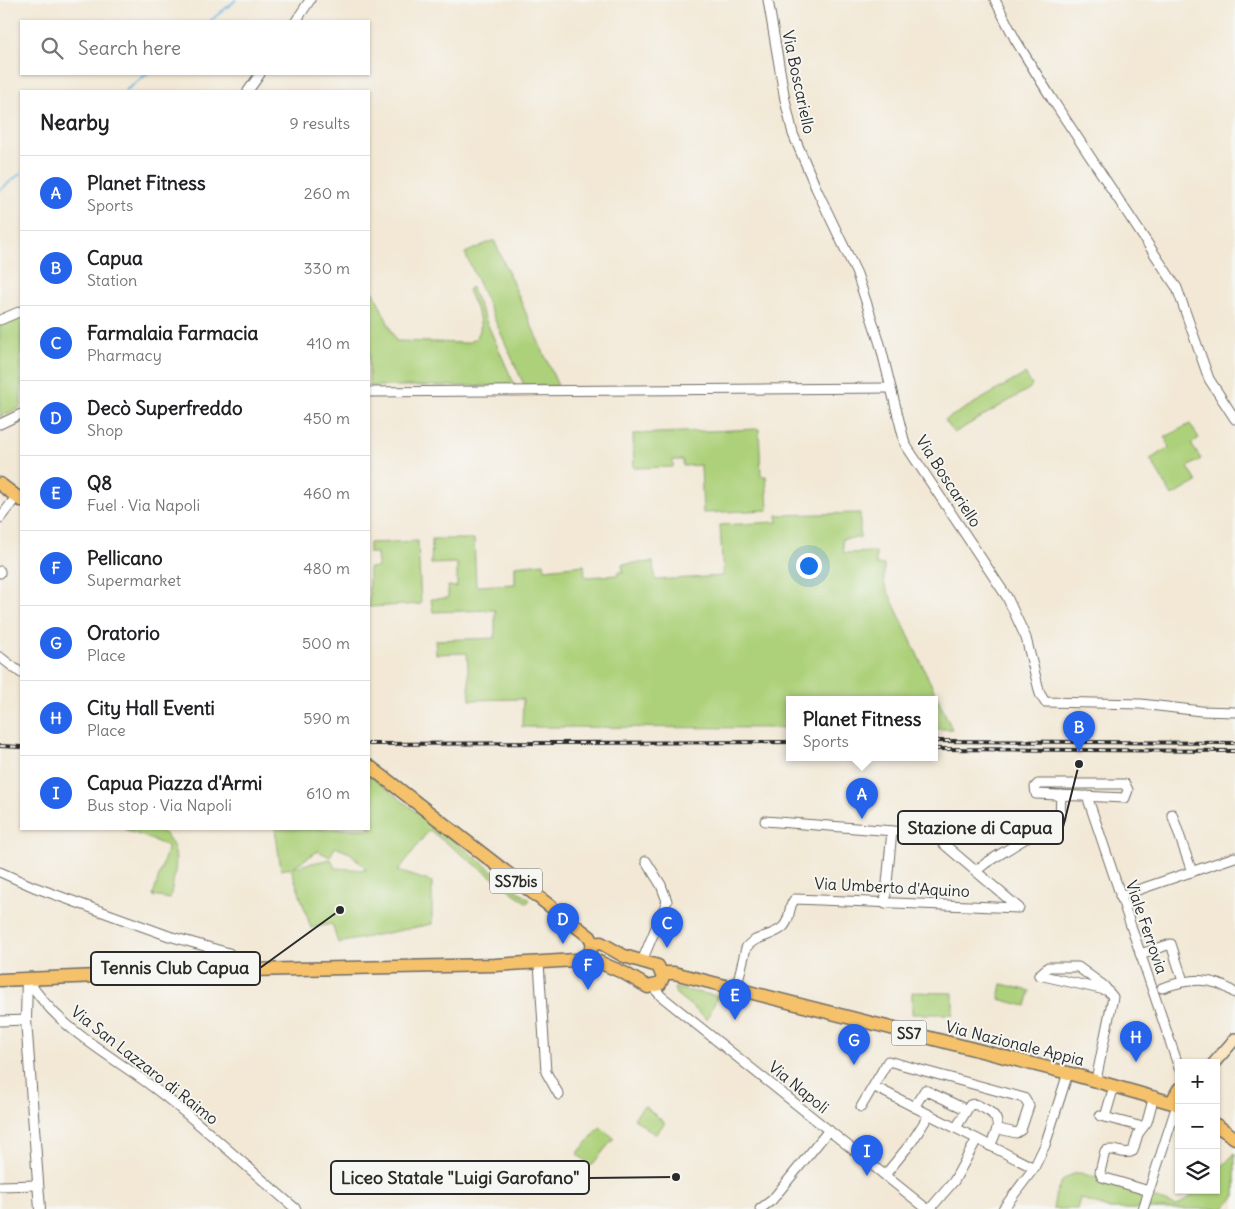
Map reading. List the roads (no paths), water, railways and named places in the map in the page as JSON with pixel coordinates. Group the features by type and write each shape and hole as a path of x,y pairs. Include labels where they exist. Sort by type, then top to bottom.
{"main road":[{"path":"0,484 19,498"},
{"name":"SS7bis","path":"370,767 590,938 594,944"},
{"name":"Via Nazionale Appia","path":"594,944 601,943 624,956 658,966 661,973 674,972 1096,1080 1155,1097 1175,1099"},
{"path":"592,959 589,954 594,944"},
{"path":"0,980 247,970 539,963 592,959 624,973 648,987 660,984 663,977 661,973"},
{"path":"1218,1059 1235,1039"},
{"path":"1220,1128 1235,1138"}],"street":[{"path":"297,20 310,0"},
{"name":"Via Boscariello","path":"768,0 785,100 793,134 816,188 857,274 880,344 905,444 1007,597 1026,638 1040,694 1045,702 1141,704 1201,711 1235,712"},
{"path":"996,0 1015,39 1052,99 1177,288 1209,379 1235,419"},
{"path":"249,90 259,75"},
{"path":"0,320 20,311"},
{"path":"370,392 891,388"},
{"path":"0,424 20,414"},
{"path":"0,518 19,498"},
{"path":"0,657 20,672"},
{"path":"1038,784 1095,784 1125,784 1128,790 1125,798 1036,794 1035,787 1038,784"},
{"path":"765,821 932,834 976,872 986,863 1060,817 1066,795 1065,791 1072,784"},
{"name":"Viale Ferrovia","path":"1095,784 1100,791 1091,796 1120,896 1176,1059"},
{"path":"1172,814 1192,872"},
{"path":"885,904 892,831"},
{"path":"1120,896 1235,857"},
{"path":"642,961 667,901 661,885 646,861"},
{"name":"Via Umberto d'Aquino","path":"736,989 746,948 750,943 781,928 789,920 791,903 795,899 1019,908 976,872"},
{"path":"0,883 3,874 169,936 229,953 247,970"},
{"path":"1140,954 1171,944 1183,981"},
{"path":"539,963 546,1072 560,1095"},
{"path":"1096,1080 1113,997 1105,990 1104,986 1078,967 1048,967 1039,975 1098,990 1105,990"},
{"path":"26,978 26,1020 40,1209"},
{"name":"Via San Lazzaro di Raimo","path":"26,978 35,992 68,1026 164,1096 296,1209"},
{"path":"1162,988 1196,979 1210,980 1224,985 1235,993"},
{"name":"Via Napoli","path":"653,987 661,996 929,1209"},
{"path":"0,1021 26,1020"},
{"path":"861,1107 875,1087 888,1062 1024,1098 1028,1106 1021,1130 1016,1133 999,1129"},
{"path":"1003,1209 1034,1168 1046,1145 1068,1073"},
{"path":"1114,1086 1103,1116 1143,1127"},
{"path":"875,1087 1034,1168"},
{"path":"914,1107 925,1090 965,1109"},
{"path":"1148,1193 1100,1176 1105,1151 1112,1149 1131,1153 1147,1122 1155,1097"},
{"path":"956,1128 965,1109 974,1104 993,1113 998,1122 999,1129 990,1146"},
{"path":"1143,1209 1175,1104"},
{"path":"885,1175 911,1143 929,1114"},
{"path":"760,1209 772,1200 829,1130"},
{"path":"929,1209 954,1181 976,1139"},
{"path":"0,1186 38,1185"}],"waterway":[{"path":"211,20 236,0"},
{"path":"126,90 146,75"},
{"path":"0,190 20,174"}],"railway":[{"path":"938,741 1235,743"},
{"path":"370,744 786,742"},
{"path":"0,746 20,747"},
{"path":"938,749 1235,751"}],"place":[{"name":"Capua","path":"1079,752"},
{"name":"Stazione di Capua","path":"1079,764"},
{"name":"Planet Fitness","path":"862,819"},
{"name":"Tennis Club Capua","path":"340,910"},
{"name":"Decò Superfreddo","path":"563,944"},
{"name":"Farmalaia Farmacia","path":"667,948"},
{"name":"Pellicano","path":"588,990"},
{"name":"Q8","path":"735,1020"},
{"name":"City Hall Eventi","path":"1136,1062"},
{"name":"Oratorio","path":"854,1065"},
{"name":"Capua Piazza d'Armi","path":"867,1176"},
{"name":"Liceo Statale \"Luigi Garofano\"","path":"676,1177"}]}
